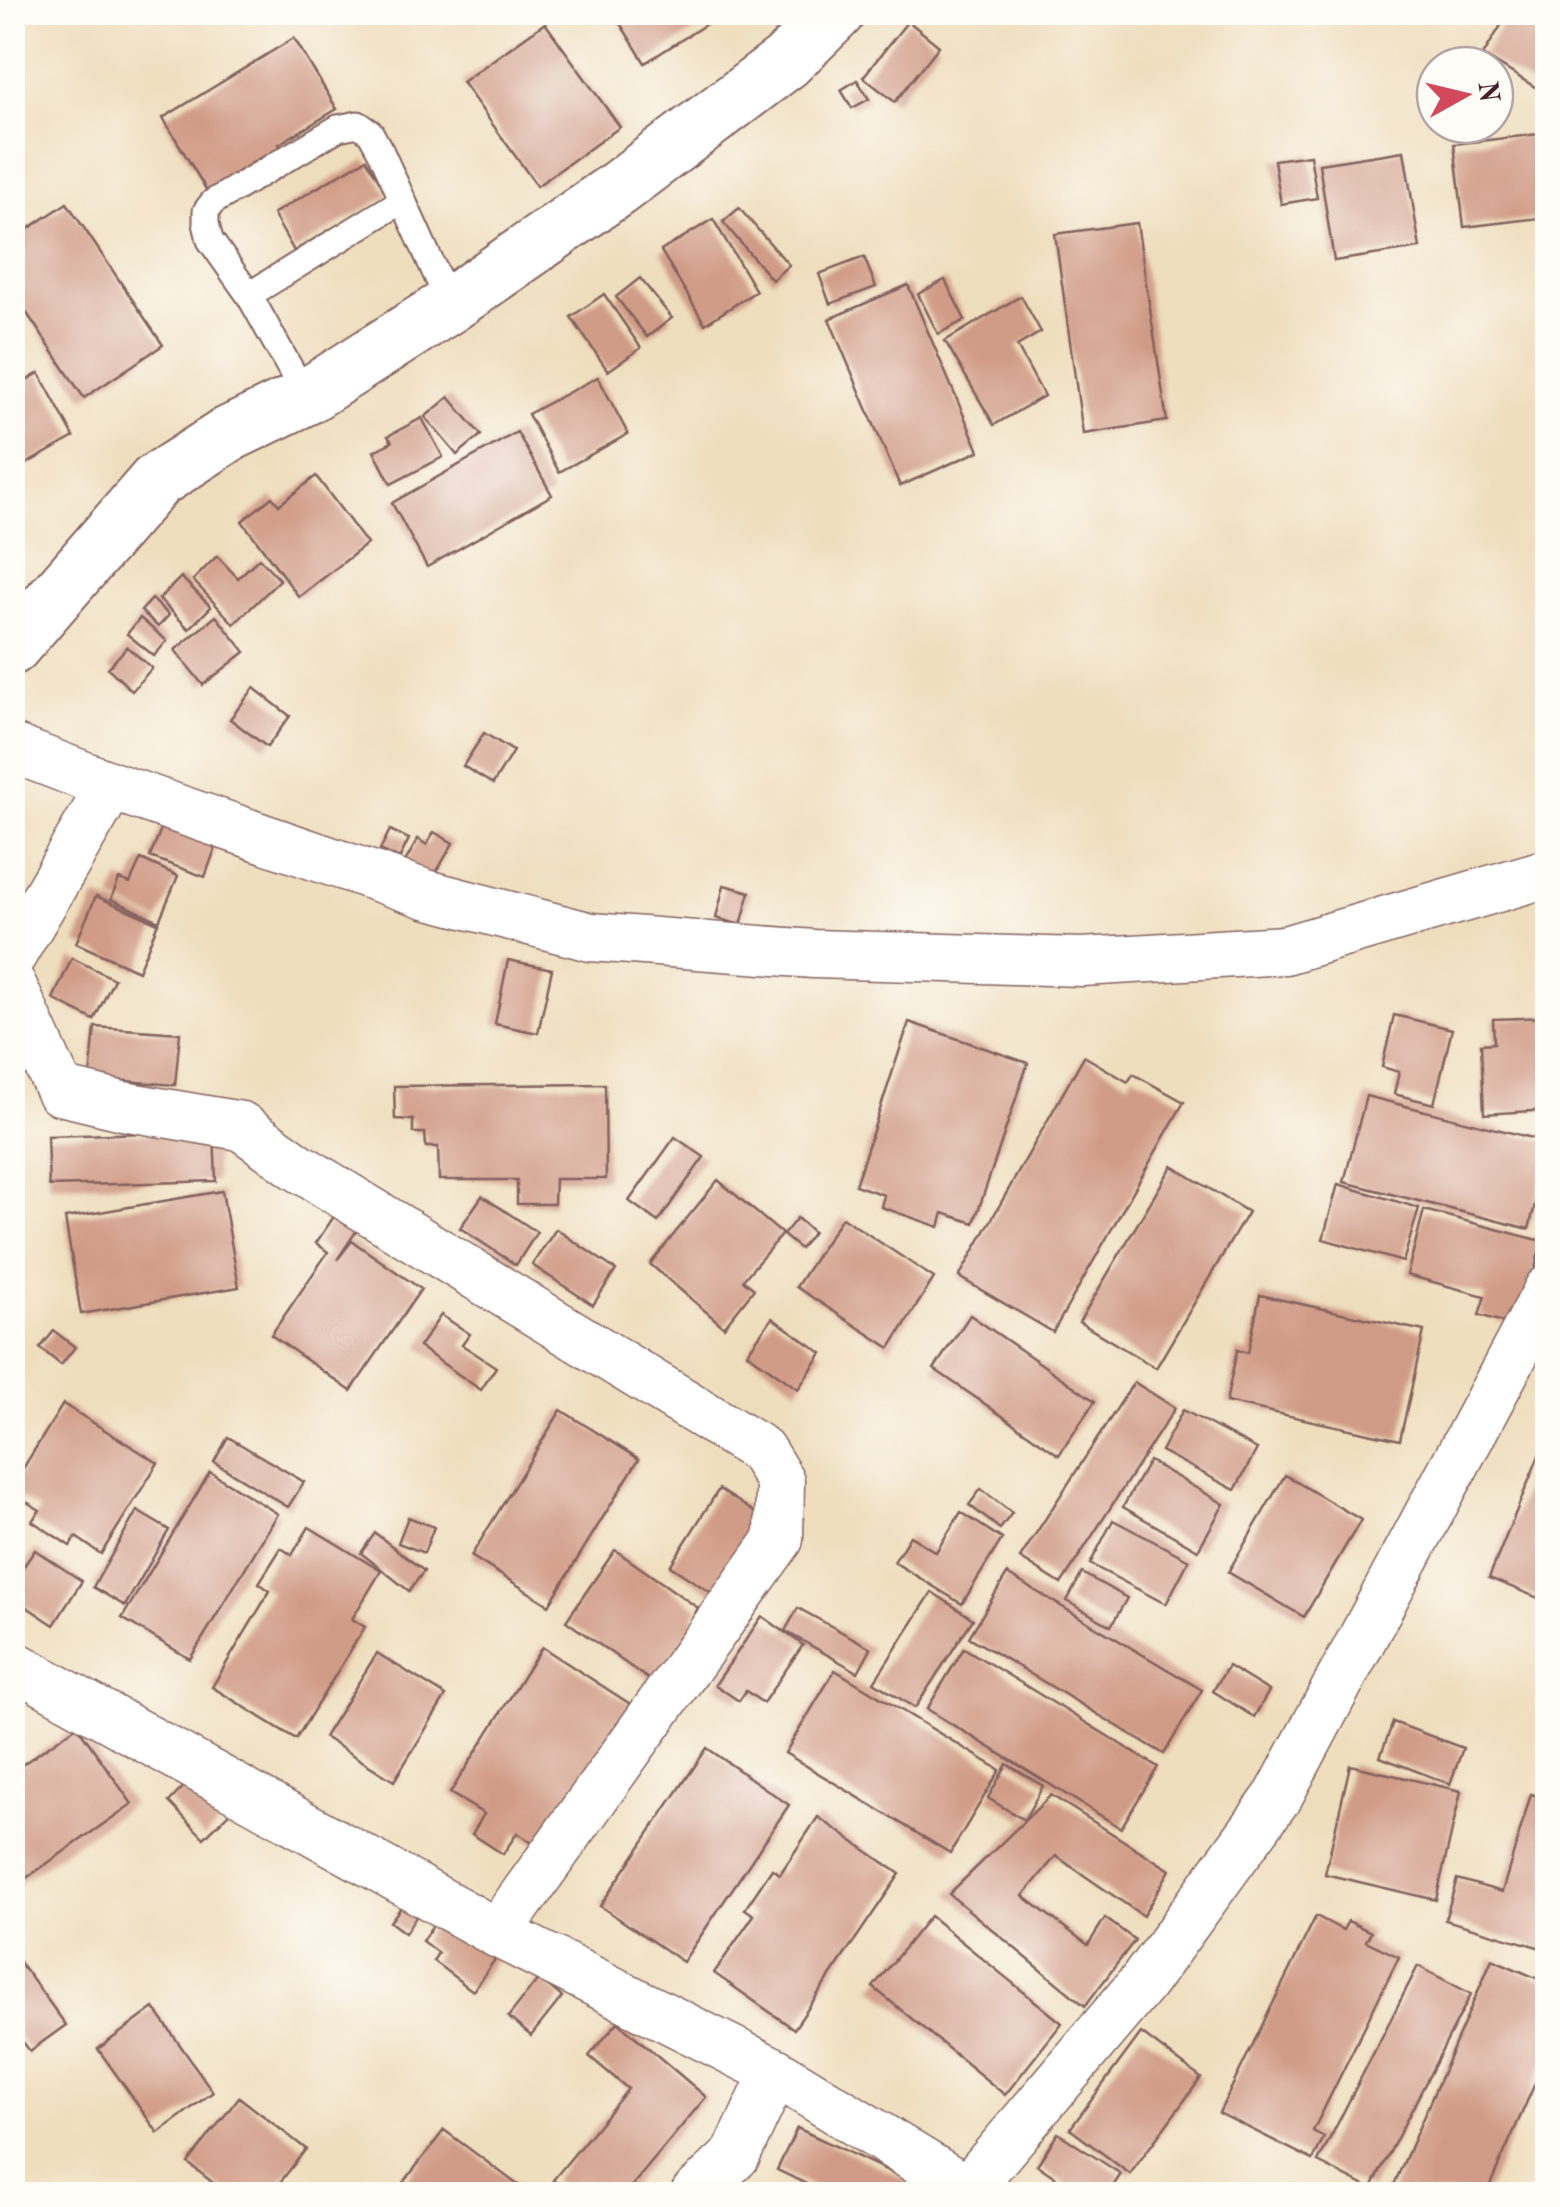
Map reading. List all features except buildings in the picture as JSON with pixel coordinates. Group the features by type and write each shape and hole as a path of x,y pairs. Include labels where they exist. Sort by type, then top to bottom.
{"street":[{"path":"12,647 156,481 229,434 306,397 450,305 617,188 786,62 837,12"},
{"path":"12,748 426,894 591,937 814,954 1082,962 1285,950 1542,888"},
{"path":"12,954 111,786"},
{"path":"12,985 60,1092 241,1126 297,1166 761,1450 780,1481 779,1539 497,1933"},
{"path":"12,1664 497,1933 775,2072 971,2193 1142,1982 1279,1794 1548,1290"},
{"path":"695,2194 736,2155 775,2072"}],"lane":[{"path":"306,397 250,295 210,240 206,212 213,202 338,128 358,124 370,132 450,305"},
{"path":"250,295 404,200"}]}
